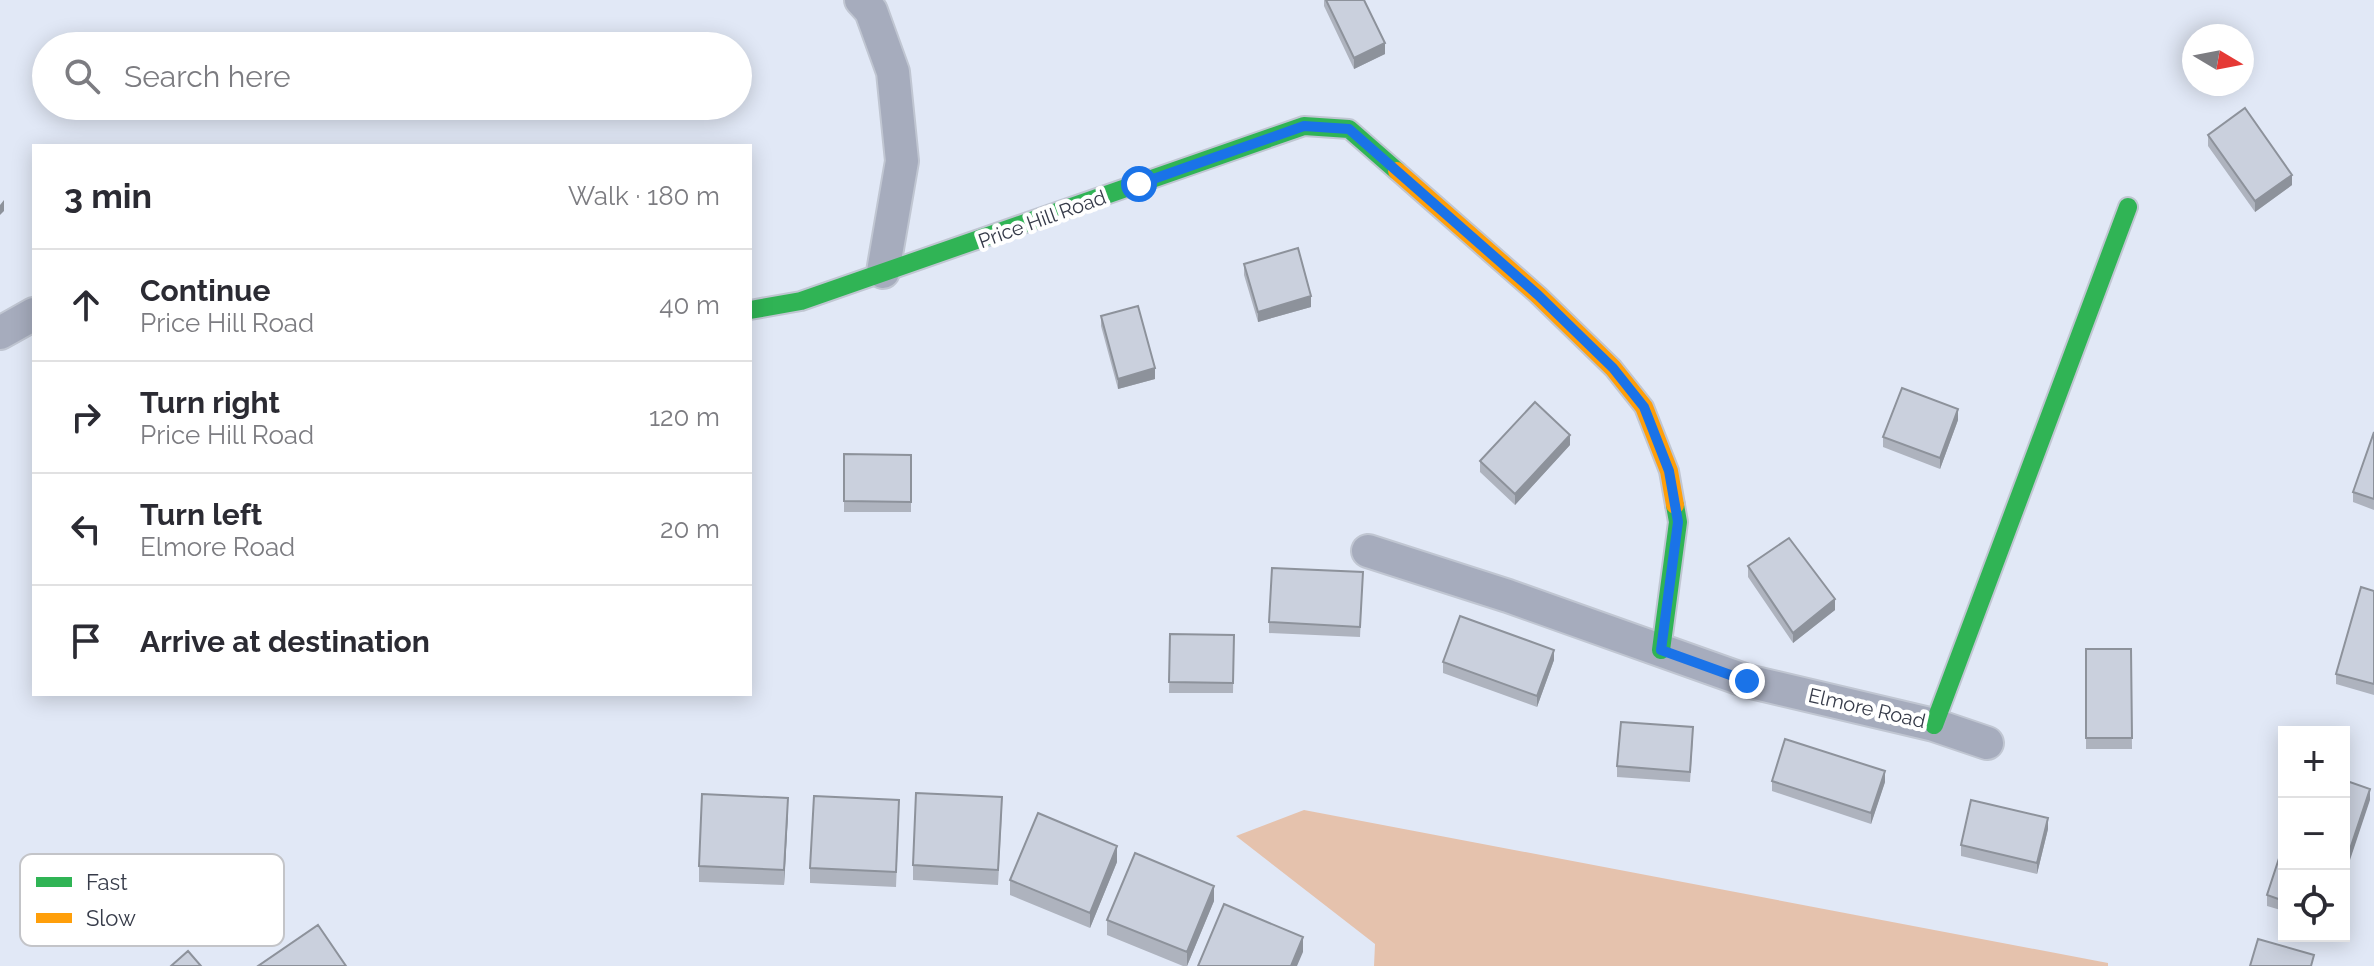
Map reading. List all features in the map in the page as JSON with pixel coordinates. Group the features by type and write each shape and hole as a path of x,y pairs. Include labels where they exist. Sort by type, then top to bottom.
{"street":[{"path":"861,0 871,11 893,72 902,161 883,272"},
{"name":"Price Hill Road","path":"752,310 801,301 1304,126 1349,129 1538,295 1613,368 1644,407 1669,471 1678,522 1661,650"},
{"name":"Elmore Road","path":"1368,551 1747,681 1934,725 2128,207"},
{"path":"0,333 32,315"},
{"path":"1934,725 1987,743"}],"shaded area":[{"path":"1304,810 2108,963 2108,966 1374,966 1375,944 1236,836"}],"building":[{"path":"1326,0 1364,0 1385,43 1354,58"},
{"path":"2245,108 2292,175 2255,201 2208,135"},
{"path":"1298,248 1311,296 1258,312 1244,264"},
{"path":"1138,306 1155,368 1118,379 1101,316"},
{"path":"1902,388 1958,409 1940,458 1883,437"},
{"path":"1535,402 1570,435 1515,494 1480,461"},
{"path":"2374,432 2374,499 2353,492"},
{"path":"844,454 911,455 911,502 844,501"},
{"path":"1789,538 1835,599 1793,633 1748,566"},
{"path":"1272,568 1363,572 1360,627 1269,622"},
{"path":"2361,587 2374,591 2374,684 2336,674"},
{"path":"1460,616 1554,650 1537,696 1443,662"},
{"path":"1170,634 1234,635 1233,683 1169,682"},
{"path":"2086,649 2131,649 2132,738 2086,738"},
{"path":"1621,722 1693,727 1690,772 1617,766"},
{"path":"1785,739 1885,771 1871,813 1772,781"},
{"path":"2350,782 2370,789 2350,849"},
{"path":"916,793 1002,797 998,870 913,865"},
{"path":"702,794 788,798 784,870 699,866"},
{"path":"814,796 899,800 896,872 810,868"},
{"path":"1971,800 2048,818 2037,863 1961,845"},
{"path":"1038,813 1117,846 1090,913 1010,880"},
{"path":"1135,853 1214,886 1187,952 1107,920"},
{"path":"2278,861 2278,899 2267,895"},
{"path":"1224,904 1303,937 1291,966 1198,966"},
{"path":"318,925 346,966 258,966"},
{"path":"2258,939 2314,955 2311,966 2250,966"},
{"path":"188,951 201,966 171,966"}],"traffic: fast":[{"path":"752,310 801,301 1304,126 1349,129 1397,171"},
{"path":"1934,725 2128,207"},
{"path":"1661,650 1678,522 1675,505"}],"traffic: slow":[{"path":"1397,171 1538,295 1613,368 1644,407 1669,471 1675,505"}],"route":[{"path":"1139,184 1304,126 1349,129 1538,295 1613,368 1644,407 1669,471 1678,522 1661,650 1747,681"}]}
